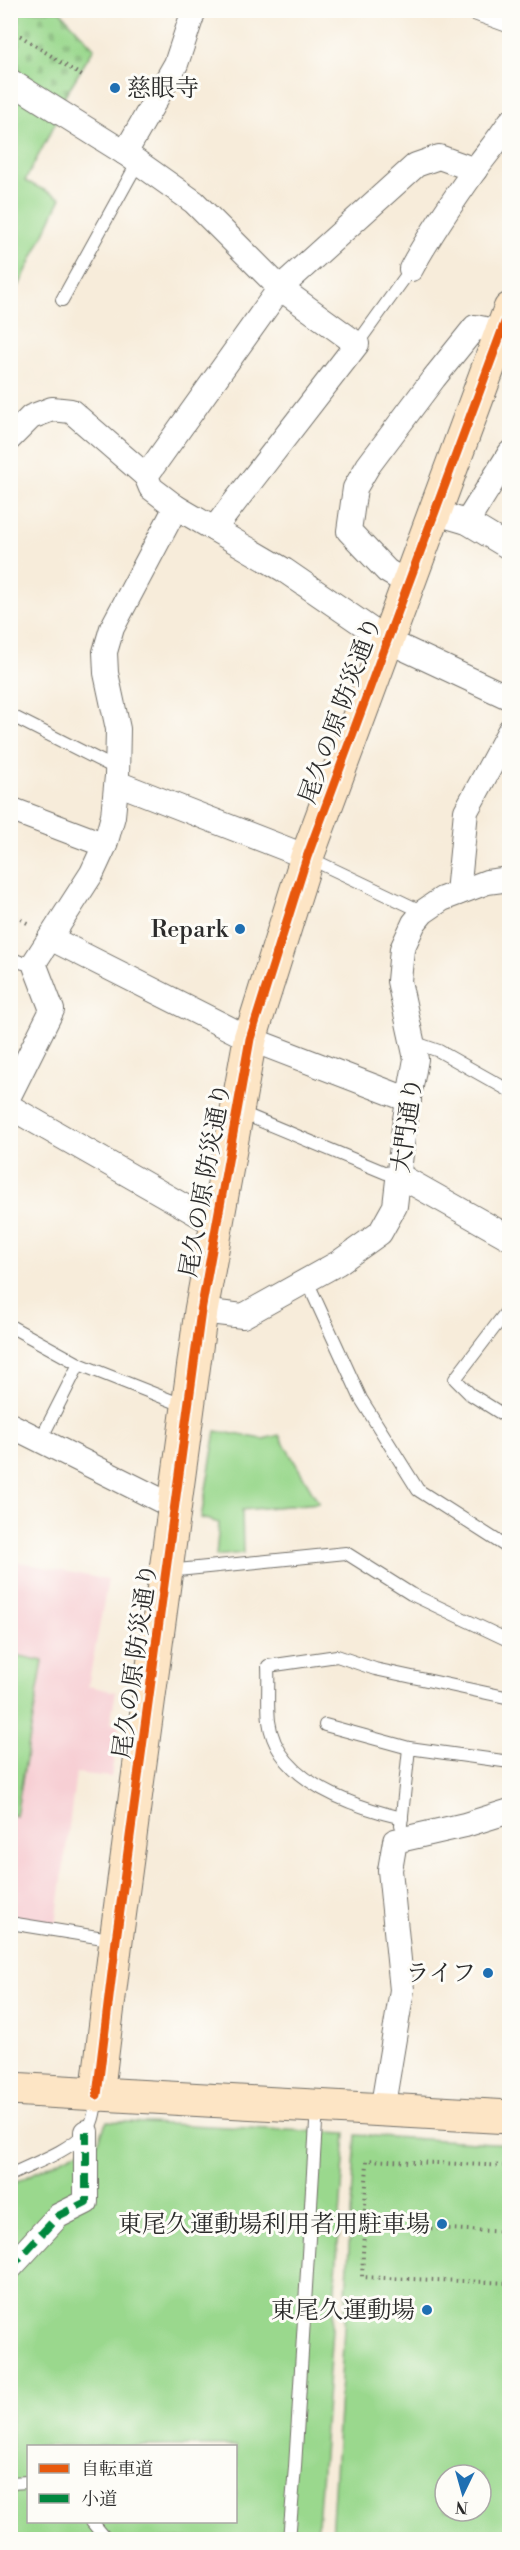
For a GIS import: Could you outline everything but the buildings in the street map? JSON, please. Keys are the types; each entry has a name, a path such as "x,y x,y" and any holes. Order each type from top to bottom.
{"street":[{"path":"131,158 176,64 194,10"},
{"path":"10,81 131,158 194,202 280,288 357,344 214,529"},
{"path":"411,269 423,246 475,170 502,155 510,122"},
{"path":"146,476 280,288 416,165 439,157 475,170"},
{"path":"409,584 387,572 349,531 355,488 368,466 475,327 505,321"},
{"name":"尾久の原 防災通り","path":"97,2095 201,1311 250,1039 307,857 505,321"},
{"path":"10,438 31,417 52,409 71,411 146,476 150,488 176,507 284,570 386,640 510,698"},
{"path":"466,522 510,453"},
{"path":"12,1086 52,1010 34,963 92,873 105,845 113,816 118,729 105,673 105,652 112,628 176,507"},
{"path":"433,512 466,522 510,548"},
{"path":"458,893 466,811 510,730"},
{"path":"117,776 307,857"},
{"path":"10,809 105,845"},
{"name":"大門通り","path":"201,1311 243,1316 338,1263 380,1233 395,1206 416,1059 399,981 402,949 414,923 423,912 442,899 487,882 510,879"},
{"path":"51,939 250,1039 409,1100"},
{"path":"10,1107 215,1224"},
{"path":"400,1176 510,1238"},
{"path":"10,1425 176,1508"},
{"path":"382,2111 402,1990 390,1870 395,1841 401,1829 465,1825 510,1811"},
{"path":"10,2089 510,2117"},
{"path":"10,2268 58,2216 86,2202 86,2132"}],"lane":[{"path":"463,10 510,27"},
{"path":"62,300 131,158"},
{"path":"357,344 411,269"},
{"path":"10,715 117,776"},
{"path":"307,857 423,912"},
{"path":"10,958 23,963 34,963"},
{"path":"413,1042 439,1051 510,1091"},
{"path":"237,1110 386,1173 400,1176"},
{"path":"307,1281 362,1399 418,1490 510,1549"},
{"path":"510,1307 454,1379 470,1394 510,1419"},
{"path":"10,1326 79,1364 189,1407"},
{"path":"40,1441 79,1364"},
{"path":"167,1571 346,1553 411,1594 510,1641"},
{"path":"409,1748 401,1829 299,1774 279,1750 269,1723 268,1666 337,1656 375,1669 510,1698"},
{"path":"326,1725 409,1748 510,1762"},
{"path":"10,1923 116,1940"},
{"path":"10,2175 65,2147 86,2132 92,2121 97,2095"},
{"path":"289,2540 296,2467 318,2106"},
{"path":"10,2483 27,2482"},
{"path":"93,2523 107,2540"}],"path":[{"path":"10,28 82,76"},
{"path":"510,2166 367,2160 362,2277 510,2283"},
{"path":"365,2224 510,2232"}],"shaded area":[{"path":"10,1560 108,1580 88,1686 116,1692 110,1723 119,1726 111,1777 76,1773 56,1924 11,1917"}],"green space":[{"path":"11,11 60,11 94,48 62,101 11,71"},
{"path":"10,93 57,120 25,181 61,198 19,286 10,282"},
{"path":"216,1431 263,1439 279,1435 319,1503 242,1510 243,1553 216,1556 219,1523 201,1518"},
{"path":"16,1655 43,1661 16,1816 10,1814 10,1659"},
{"path":"107,2121 346,2133 317,2539 11,2540 11,2185 99,2140"},
{"name":"東尾久運動場","path":"356,2135 509,2144 509,2539 331,2539"}],"marked path":[{"path":"10,2268 58,2216 86,2202 86,2132"}],"cycle path":[{"path":"97,2095 201,1311 250,1039 307,857 510,309"}],"place":[{"name":"慈眼寺","path":"115,88"},
{"name":"Repark","path":"240,929"},
{"name":"ライフ","path":"488,1973"},
{"name":"東尾久運動場利用者用駐車場","path":"442,2224"},
{"name":"東尾久運動場","path":"427,2310"}]}
